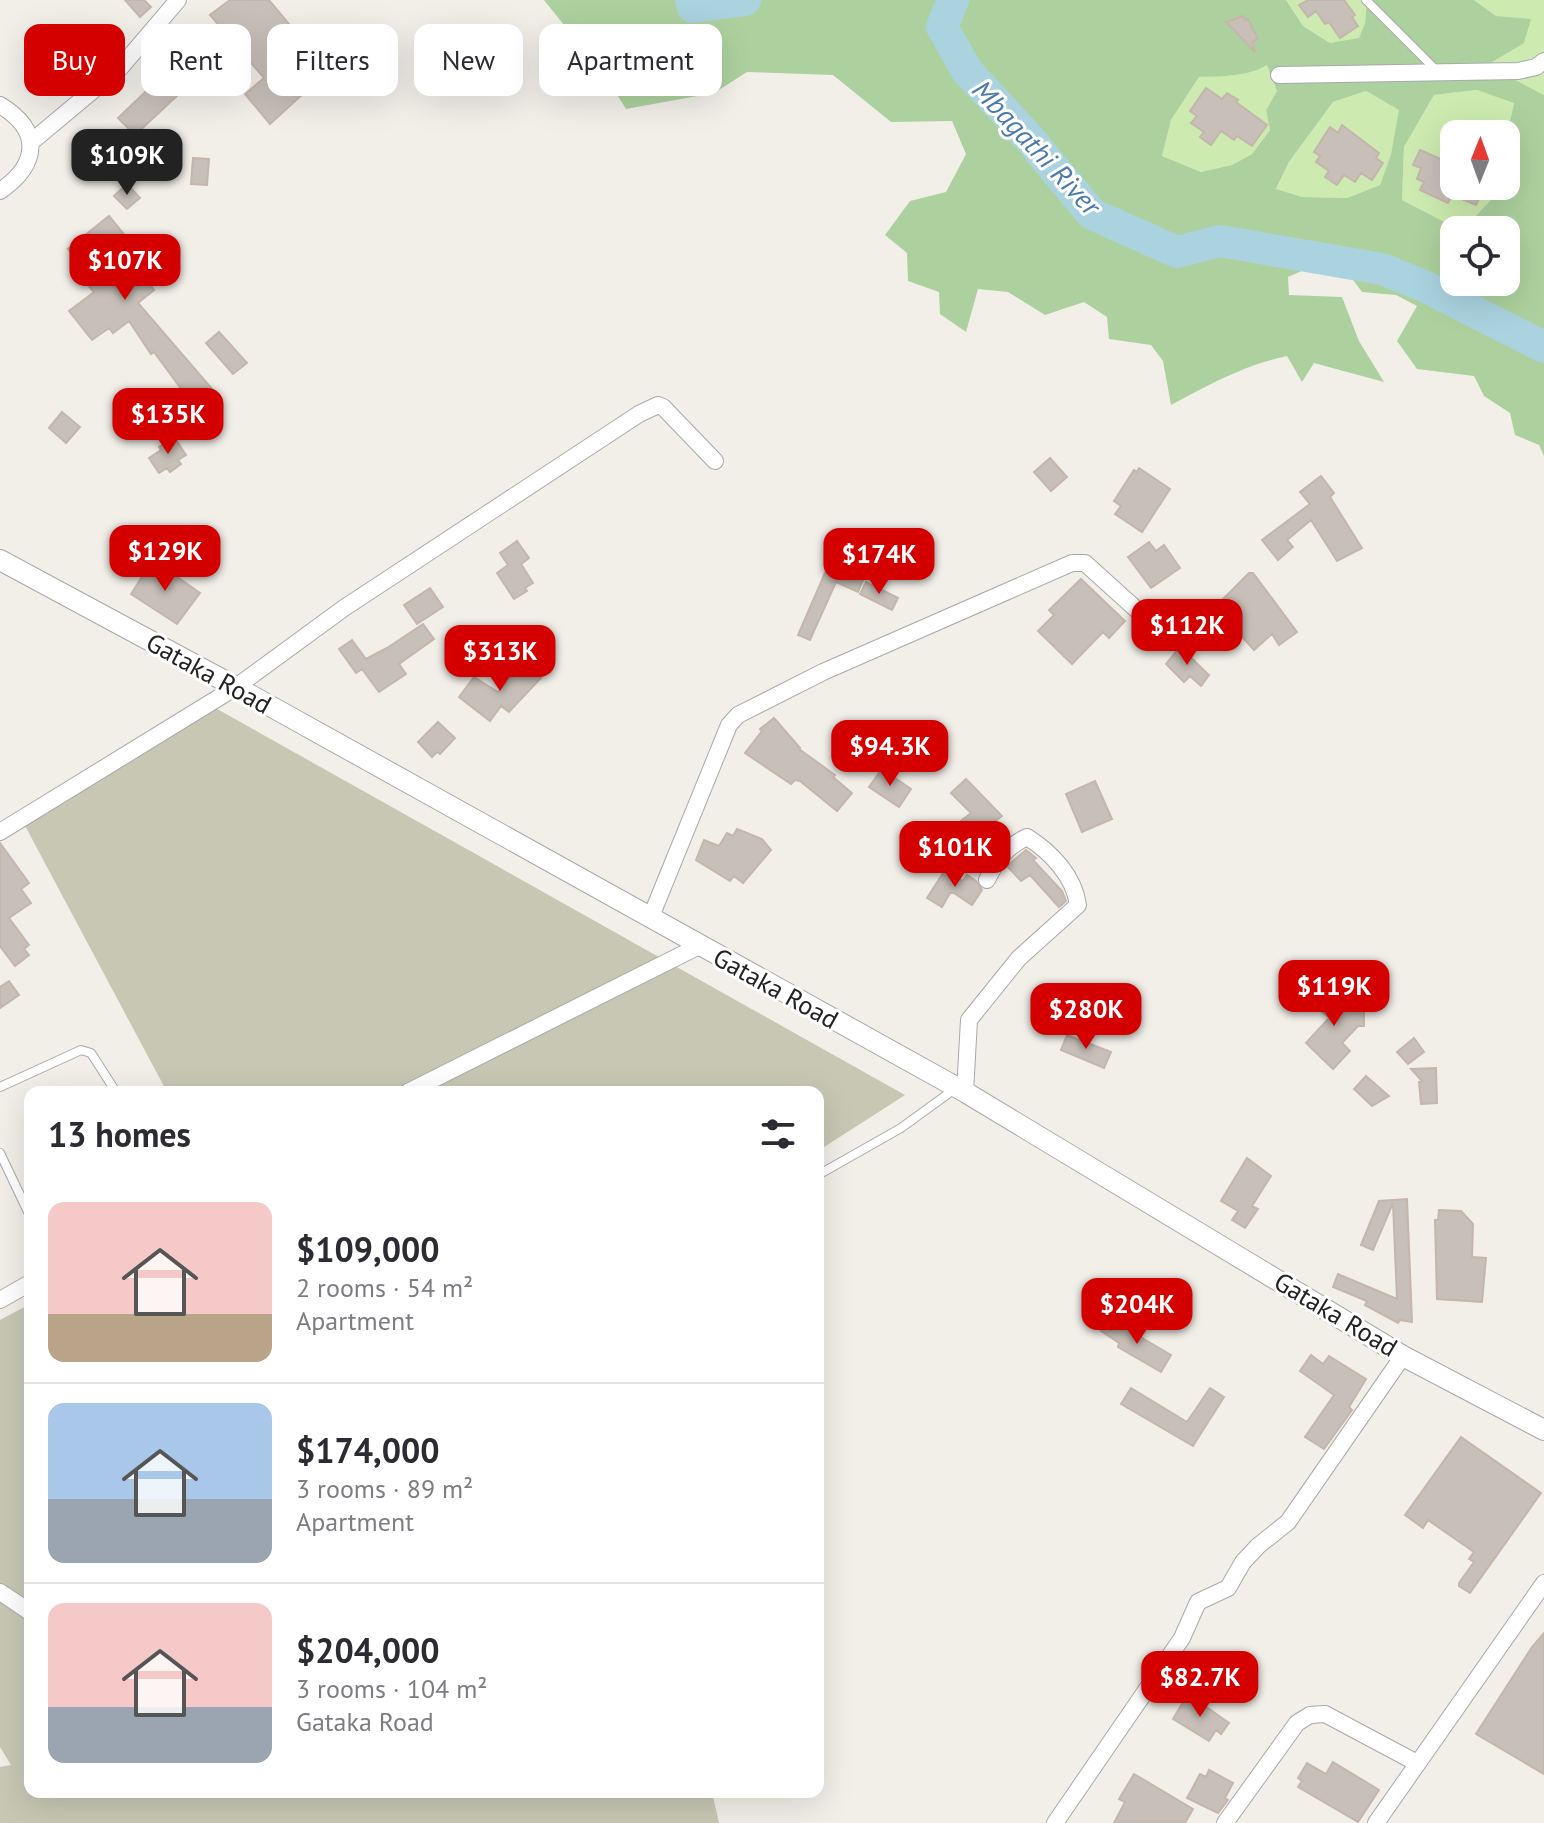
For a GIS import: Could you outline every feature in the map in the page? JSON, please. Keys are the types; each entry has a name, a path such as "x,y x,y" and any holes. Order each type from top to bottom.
{"street":[{"path":"30,143 121,67 178,0"},
{"path":"1279,75 1518,71 1536,67 1544,61"},
{"path":"0,105 24,129 30,143 30,157 24,173 0,191"},
{"path":"0,832 236,687 344,608 653,407 663,407 715,461"},
{"name":"Gataka Road","path":"0,560 236,687 961,1089 1403,1356 1544,1430"},
{"path":"650,919 729,725 738,715 823,672 1072,563 1085,563 1137,610"},
{"path":"961,1089 969,1020 1019,958 1078,905 1071,881 1043,847 1027,837 998,858 987,880"},
{"path":"420,1086 699,946"},
{"path":"0,1300 24,1286"},
{"path":"1055,1823 1182,1638 1198,1602 1228,1588 1243,1562 1288,1522 1403,1356"},
{"path":"1376,1823 1544,1583"},
{"path":"0,1592 24,1608"},
{"path":"1225,1823 1297,1723 1310,1715 1325,1714 1417,1763"}],"lane":[{"path":"1366,0 1438,72"},
{"path":"0,1087 81,1050 91,1053 112,1086"},
{"path":"824,1172 901,1128 961,1089"},
{"path":"0,1153 24,1203"}],"shaded area":[{"path":"210,705 905,1095 824,1147 824,1086 164,1086 23,822"},
{"path":"24,1307 24,1798 713,1798 719,1823 0,1823 0,1767 11,1765 0,1747 0,1320"}],"green space":[{"path":"544,0 1286,0 1303,26 1330,43 1359,38 1365,23 1367,0 1474,0 1496,16 1531,19 1524,43 1487,65 1544,95 1544,456 1539,445 1515,435 1510,413 1484,396 1474,376 1417,369 1397,341 1417,306 1396,295 1362,292 1328,246 1306,269 1288,277 1289,295 1342,297 1359,341 1384,382 1314,363 1302,382 1287,356 1241,370 1171,405 1163,361 1151,345 1109,339 1107,317 1084,302 1045,315 1008,292 978,289 966,332 940,314 939,292 908,281 907,253 885,235 910,201 946,192 966,154 952,121 891,122 833,75 747,72 722,88 722,24 563,24","holes":["1267,65 1277,91 1266,110 1270,130 1252,154 1232,165 1201,172 1162,156 1171,120 1199,77 1243,74","1366,91 1399,110 1391,154 1380,185 1347,198 1302,197 1276,189 1289,162 1333,102"]},
{"path":"1286,0 1367,0 1365,23 1359,39 1330,43 1303,26"},
{"path":"1474,0 1544,0 1544,95 1486,64 1496,16"},
{"path":"1267,64 1277,91 1266,110 1270,130 1252,154 1232,165 1201,172 1162,156 1171,120 1199,77 1237,75"},
{"path":"1477,90 1514,102 1510,120 1440,120 1440,200 1492,200 1475,216 1440,216 1440,220 1402,200 1404,147 1434,95"},
{"path":"1366,91 1400,110 1391,154 1380,185 1347,198 1302,197 1276,190 1289,162 1333,102"},
{"path":"618,96 698,96 626,109"}],"building":[{"path":"125,0 144,0 151,7 140,17"},
{"path":"230,0 269,0 289,24 267,24 267,96 301,96 270,124 247,96 251,96 251,89 264,78 251,63 251,24 218,24 210,15"},
{"path":"1308,0 1344,0 1355,15 1352,17 1358,26 1340,38 1329,22 1325,24 1316,11 1308,17 1299,5"},
{"path":"1243,16 1245,20 1248,19 1258,39 1252,42 1255,52 1226,22"},
{"path":"1206,88 1222,99 1227,93 1267,125 1252,146 1237,136 1234,140 1221,131 1211,145 1200,137 1204,132 1191,123 1197,116 1190,111"},
{"path":"141,96 177,96 135,135 118,118"},
{"path":"1342,125 1379,153 1376,158 1383,163 1372,180 1361,173 1355,182 1344,175 1337,185 1325,177 1329,171 1316,162 1320,156 1314,152 1330,127 1338,133"},
{"path":"1420,150 1440,159 1440,199 1420,190 1424,182 1417,179 1421,168 1413,165"},
{"path":"193,158 209,159 207,185 191,184"},
{"path":"127,184 140,198 127,209 114,196"},
{"path":"109,216 131,243 124,249 154,290 138,303 212,389 193,405 154,352 151,354 129,321 113,333 109,328 92,340 69,311 94,292 72,267 78,261 68,249"},
{"path":"219,332 247,363 233,374 206,343"},
{"path":"62,412 80,427 66,443 49,428"},
{"path":"174,437 186,455 178,460 181,464 170,472 167,468 159,473 149,458"},
{"path":"1050,458 1067,477 1051,491 1034,472"},
{"path":"1139,468 1170,489 1142,532 1115,514 1121,506 1114,501 1134,470 1137,472"},
{"path":"1321,476 1334,493 1330,497 1362,548 1337,561 1311,520 1287,540 1293,547 1278,560 1262,540 1310,504 1300,492"},
{"path":"850,530 877,542 858,592 836,582 810,640 798,635 828,566 833,568"},
{"path":"517,541 529,558 521,564 533,583 514,599 497,573 508,565 500,553"},
{"path":"1149,542 1156,551 1164,545 1180,568 1151,588 1128,557"},
{"path":"153,560 200,593 177,624 131,594"},
{"path":"1249,573 1253,573 1297,632 1279,645 1272,634 1254,650 1215,607"},
{"path":"1081,579 1125,621 1109,638 1103,632 1072,664 1038,631 1054,615 1049,610"},
{"path":"866,582 898,598 892,610 860,594"},
{"path":"430,588 443,607 417,624 404,605"},
{"path":"423,624 434,639 399,664 406,674 379,692 362,669 356,673 339,649 352,640 366,659"},
{"path":"1180,647 1209,675 1201,686 1190,676 1184,682 1166,664"},
{"path":"521,663 541,678 509,712 501,706 490,721 459,697 474,677 498,692"},
{"path":"774,718 799,749 835,775 833,777 852,793 837,811 800,781 795,780 791,784 745,753 762,731 760,729"},
{"path":"438,722 455,738 440,754 437,752 432,757 418,742"},
{"path":"882,769 911,789 899,807 869,787"},
{"path":"966,779 1002,816 985,828 990,833 979,843 961,821 971,813 951,793"},
{"path":"1095,781 1112,819 1082,832 1066,794"},
{"path":"737,829 762,839 771,850 743,883 734,876 730,881 696,860 704,840 719,846 727,833 733,836"},
{"path":"0,843 29,883 21,889 31,903 9,918 29,945 24,949 29,955 15,966 0,946"},
{"path":"1026,850 1062,891 1066,901 1059,907 1030,875 1021,881 1007,866"},
{"path":"945,870 963,881 967,875 976,881 982,890 972,905 954,893 950,893 942,907 927,898"},
{"path":"9,981 19,995 0,1008 0,987"},
{"path":"1315,986 1337,1005 1364,1008 1364,1026 1358,1026 1342,1043 1350,1051 1333,1069 1306,1043 1329,1018 1305,997"},
{"path":"1067,1035 1111,1052 1104,1068 1061,1050"},
{"path":"1414,1038 1424,1052 1408,1064 1397,1052"},
{"path":"1436,1068 1437,1103 1421,1104 1419,1082 1422,1081 1411,1069"},
{"path":"1366,1076 1389,1096 1372,1106 1354,1089"},
{"path":"1247,1158 1271,1176 1252,1206 1258,1209 1245,1228 1232,1220 1238,1211 1221,1201"},
{"path":"1407,1199 1412,1322 1400,1320 1398,1323 1365,1305 1367,1301 1333,1287 1338,1274 1397,1299 1393,1203 1373,1250 1361,1245 1379,1201"},
{"path":"1439,1210 1461,1211 1473,1224 1472,1257 1486,1258 1482,1302 1437,1299 1435,1220 1438,1220"},
{"path":"1110,1319 1171,1355 1161,1372 1118,1347 1119,1343 1101,1331"},
{"path":"1311,1355 1323,1364 1329,1356 1366,1379 1349,1407 1352,1410 1324,1449 1305,1437 1334,1395 1300,1371"},
{"path":"1131,1388 1187,1422 1210,1388 1224,1397 1193,1446 1121,1404"},
{"path":"1461,1437 1541,1493 1470,1593 1459,1583 1474,1562 1469,1559 1474,1552 1428,1520 1423,1528 1405,1515"},
{"path":"1544,1633 1544,1774 1476,1734"},
{"path":"1188,1694 1229,1723 1221,1734 1216,1730 1209,1741 1173,1719"},
{"path":"1333,1762 1379,1790 1358,1822 1298,1787 1302,1781 1298,1778 1307,1763 1326,1774"},
{"path":"1209,1770 1233,1783 1225,1798 1228,1800 1218,1813 1187,1798 1200,1774 1206,1777"},
{"path":"1134,1774 1193,1809 1185,1823 1114,1823 1125,1802 1119,1799"}],"waterway":[{"name":"Mbagathi River","path":"691,0 693,7 745,0"},
{"name":"Mbagathi River","path":"953,0 942,27 967,71 1028,137 1092,214 1177,252 1220,241 1382,269 1424,286 1544,347"}]}
